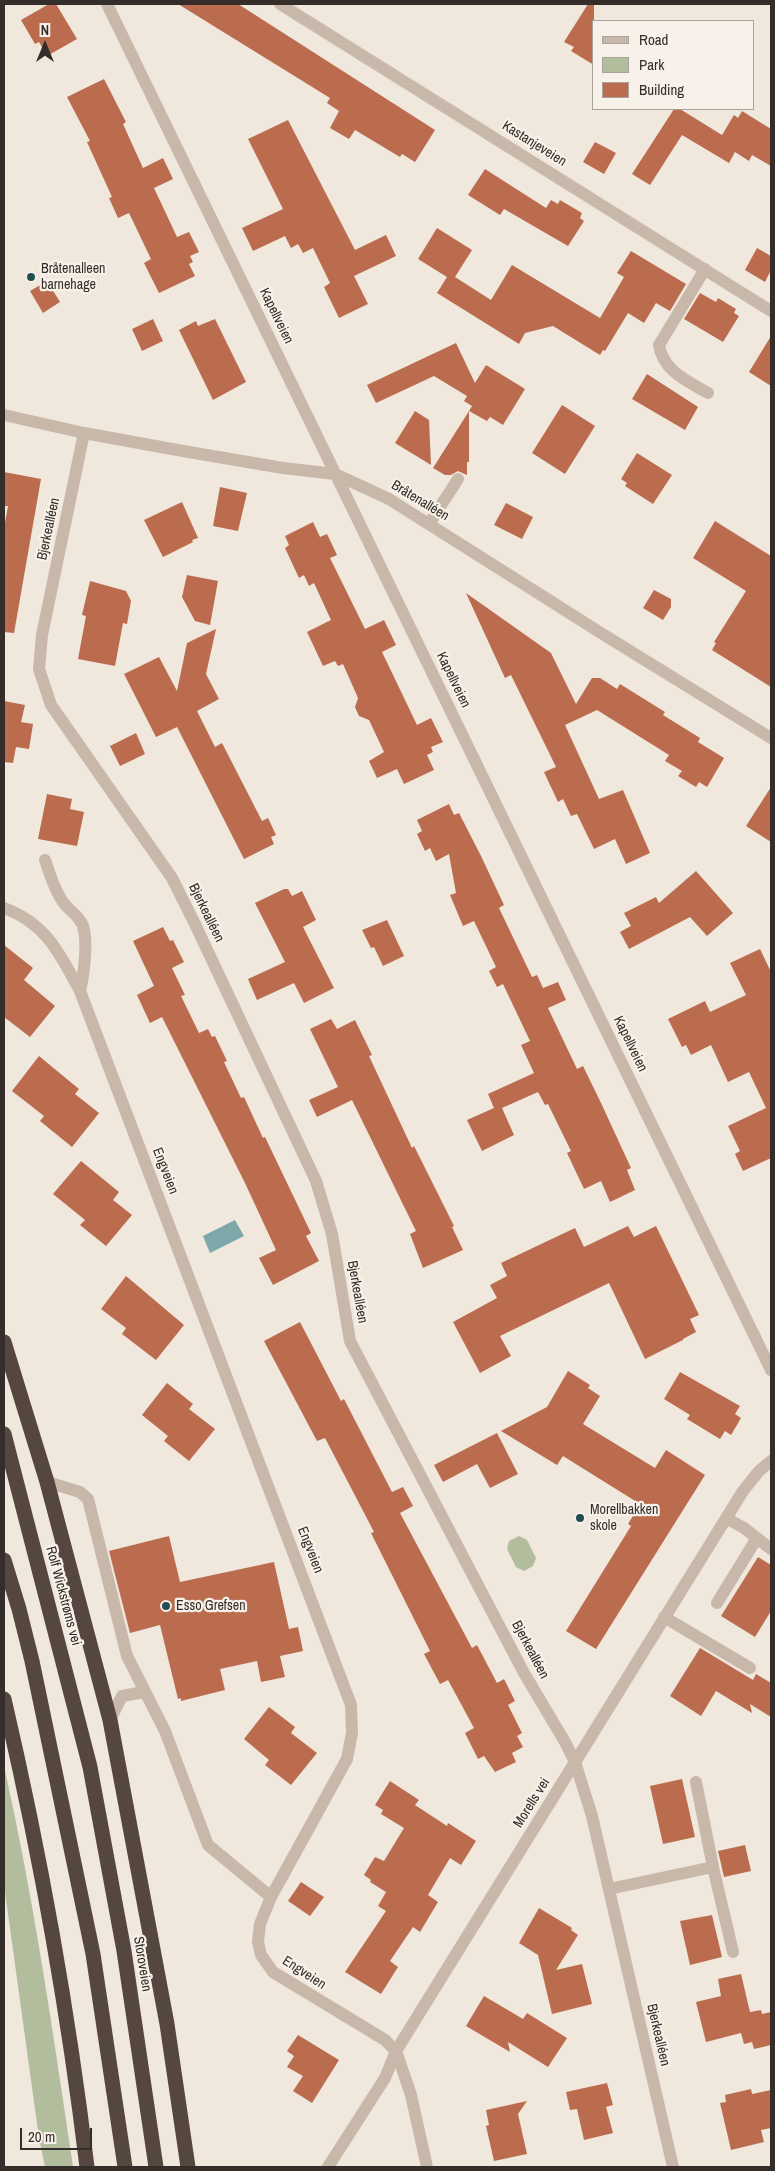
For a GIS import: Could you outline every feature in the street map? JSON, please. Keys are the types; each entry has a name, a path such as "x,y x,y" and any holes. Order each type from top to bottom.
{"highway":[{"path":"4,1342 47,1482 110,1720 165,2014 188,2167"},
{"name":"Rolf Wickstrøms vei","path":"4,1434 90,1767"},
{"path":"4,1560 19,1609 57,1772 94,1954 125,2167"},
{"path":"4,1699 43,1885 65,2007 88,2167"},
{"name":"Storoveien","path":"90,1767 124,1951 156,2167"}],"street":[{"name":"Kapellveien","path":"107,4 771,1370"},
{"name":"Kastanjeveien","path":"280,4 771,311"},
{"path":"705,269 659,346 661,357 675,374 708,393"},
{"name":"Bråtenalléen","path":"4,415 84,433 282,468 335,474 389,499 771,738"},
{"name":"Bjerkealléen","path":"84,433 42,635 39,669 51,704 172,878 190,914 316,1181 332,1234 350,1341 524,1672 574,1762 592,1816 673,2167"},
{"path":"429,524 458,479"},
{"path":"45,860 59,896 64,904 76,914 84,927 85,956 80,991"},
{"name":"Engveien","path":"4,908 18,913 39,927 56,946 80,991 351,1705 352,1734 347,1760 271,1897 260,1924 258,1942 261,1955 273,1972 385,2040 396,2051"},
{"name":"Morells vei","path":"328,2167 385,2078 396,2051 726,1518 750,1480 771,1461"},
{"path":"47,1482 80,1492 88,1499 127,1656 165,1731 208,1845 271,1897"},
{"path":"726,1518 757,1538 771,1550"},
{"path":"717,1603 757,1538"},
{"path":"664,1617 750,1668"},
{"path":"110,1720 122,1696 144,1692"},
{"path":"696,1782 713,1867 734,1952"},
{"path":"609,1889 713,1867"},
{"path":"396,2051 411,2095 427,2167"}],"green space":[{"path":"519,1536 527,1540 536,1558 533,1566 524,1571 516,1567 507,1549 509,1541"},
{"path":"4,1766 34,1916 73,2167 45,2167 39,2138 4,1885"}],"water":[{"path":"235,1220 244,1236 210,1253 203,1236"}],"building":[{"path":"49,4 56,4 77,39 47,56 39,42 35,44 21,20"},
{"path":"178,4 238,4 435,130 415,162 402,154 400,157 355,130 349,139 330,128 339,111 327,103 330,98"},
{"path":"588,4 594,4 592,64 571,51 574,47 564,42"},
{"path":"104,79 126,122 123,124 143,168 163,158 173,179 154,188 177,237 189,232 199,252 190,256 193,262 189,264 195,276 159,293 144,263 151,259 129,213 118,218 109,198 112,197 87,142 90,141 67,97"},
{"path":"673,110 682,110 722,135 734,115 738,118 742,111 771,129 771,166 752,155 749,161 735,152 729,163 682,135 650,185 632,174"},
{"path":"288,120 355,250 386,235 396,256 354,276 368,304 339,318 324,287 330,283 313,248 303,253 298,244 291,248 285,236 253,251 242,228 283,209 248,139"},
{"path":"595,142 616,153 604,174 583,162"},
{"path":"485,169 546,208 551,200 558,204 560,200 582,213 580,218 584,221 568,246 504,209 500,215 468,195"},
{"path":"437,228 472,250 455,277 491,300 512,265 600,318 624,277 617,273 631,251 686,284 670,311 656,303 644,323 628,313 605,351 603,350 600,355 553,326 525,333 519,344 437,293 447,277 418,259"},
{"path":"757,248 771,256 771,270 765,282 745,270"},
{"path":"47,281 60,302 43,313 30,291"},
{"path":"700,293 716,302 718,298 736,309 734,313 739,316 723,342 684,319"},
{"path":"153,319 163,341 142,351 132,329"},
{"path":"215,319 246,382 213,400 179,330 196,321 198,326"},
{"path":"771,336 771,386 749,372"},
{"path":"456,343 475,383 486,365 525,389 503,425 490,417 487,421 469,411 472,406 464,401 467,396 434,376 376,403 367,385"},
{"path":"647,374 698,407 685,430 632,399"},
{"path":"562,405 595,426 565,474 532,453"},
{"path":"415,411 429,420 431,465 395,443"},
{"path":"469,411 469,462 467,462 467,475 458,471 451,475 445,475 433,468"},
{"path":"637,453 672,475 653,504 625,486 627,483 621,479"},
{"path":"4,472 41,479 14,633 4,632 4,528 8,506 4,506"},
{"path":"220,487 247,493 238,531 213,526"},
{"path":"182,502 198,538 163,557 144,520"},
{"path":"506,503 533,517 522,539 494,525"},
{"path":"715,521 771,556 771,687 712,650 716,643 714,642 746,591 693,558"},
{"path":"313,522 320,537 327,534 337,555 330,558 365,629 384,620 396,645 382,652 417,725 431,718 443,742 431,747 433,752 427,755 434,770 404,784 397,769 377,778 369,761 384,752 369,720 359,716 355,707 358,698 343,664 338,666 335,661 323,666 307,632 331,620 314,583 309,586 304,575 299,578 285,548 289,545 285,536"},
{"path":"187,575 218,581 210,625 195,621 182,597"},
{"path":"90,581 126,591 131,601 127,624 123,623 115,666 78,659 86,616 82,615"},
{"path":"654,590 671,599 671,607 663,620 643,608"},
{"path":"466,593 551,653 576,704 592,678 600,678 617,689 620,684 665,712 663,715 700,738 698,742 724,758 707,787 699,782 696,787 678,776 682,771 665,761 669,755 597,710 565,725 599,799 623,790 650,853 626,864 615,839 594,849 577,814 571,816 563,799 558,802 544,772 556,767 511,675 505,678"},
{"path":"216,629 206,674 219,699 197,711 215,747 222,743 262,821 268,818 276,835 271,837 274,844 244,859 177,727 156,737 124,674 159,657 177,691 187,643"},
{"path":"4,701 25,705 21,722 33,724 29,749 16,747 13,763 4,762"},
{"path":"136,733 145,754 120,766 110,746"},
{"path":"771,787 771,842 746,826"},
{"path":"47,794 72,799 70,809 84,812 77,846 38,839"},
{"path":"449,804 454,815 459,813 481,856 504,905 499,908 532,977 537,975 543,988 558,982 566,1000 548,1008 577,1069 583,1066 631,1168 627,1170 635,1190 610,1202 601,1181 584,1189 567,1153 571,1151 548,1104 545,1105 538,1092 502,1108 514,1135 482,1151 467,1120 494,1108 488,1094 534,1073 521,1045 530,1041 503,984 497,987 489,971 496,967 474,921 463,926 450,895 456,893 449,854 436,861 430,848 425,851 417,834 422,831 417,820"},
{"path":"696,871 733,913 707,936 690,917 629,949 620,932 631,926 624,913 656,897 659,903"},
{"path":"284,889 288,889 292,896 302,891 316,920 303,927 334,988 304,1003 294,983 257,1000 248,979 285,962 255,903"},
{"path":"387,920 404,956 383,966 374,947 371,948 362,930"},
{"path":"163,927 170,941 173,940 184,962 172,968 185,995 181,996 199,1033 208,1029 212,1037 215,1036 227,1061 224,1062 241,1098 244,1097 263,1138 265,1137 311,1233 306,1236 319,1261 273,1285 259,1258 276,1250 245,1183 162,1017 150,1023 137,995 154,986 133,941"},
{"path":"4,945 33,968 24,980 55,1006 30,1037 4,1017"},
{"path":"760,949 771,972 771,1158 743,1171 735,1154 740,1151 728,1126 766,1108 749,1072 728,1082 711,1045 691,1055 686,1045 682,1047 668,1019 705,1001 710,1012 746,995 730,963"},
{"path":"331,1019 337,1029 355,1020 372,1055 369,1056 412,1148 414,1146 454,1226 452,1227 463,1250 423,1268 410,1234 416,1231 352,1100 317,1117 309,1100 338,1087 310,1029"},
{"path":"39,1056 79,1089 75,1094 99,1113 72,1147 40,1121 44,1116 12,1091"},
{"path":"81,1161 119,1192 113,1200 132,1215 106,1246 80,1225 85,1220 53,1194"},
{"path":"628,1226 634,1237 656,1226 699,1315 690,1319 696,1332 645,1359 609,1283 500,1336 511,1356 480,1373 453,1322 497,1298 490,1285 507,1276 501,1263 575,1228 584,1247"},
{"path":"126,1276 184,1325 156,1360 122,1334 126,1328 101,1309"},
{"path":"300,1322 341,1401 344,1399 392,1492 403,1487 413,1506 400,1513 472,1648 477,1645 497,1683 504,1679 515,1701 508,1705 522,1733 517,1736 523,1747 512,1753 516,1762 495,1772 484,1756 478,1759 465,1733 474,1728 448,1680 440,1684 424,1654 430,1651 371,1533 374,1532 325,1438 317,1441 264,1341"},
{"path":"568,1371 590,1385 588,1388 600,1396 583,1424 655,1468 666,1450 705,1475 596,1649 566,1631 631,1526 628,1524 640,1504 563,1456 557,1465 501,1431 547,1407"},
{"path":"680,1372 740,1406 735,1414 741,1418 731,1435 725,1431 720,1439 687,1419 690,1415 664,1399"},
{"path":"167,1383 193,1404 189,1409 215,1429 189,1461 164,1441 168,1436 142,1415"},
{"path":"497,1433 518,1474 490,1488 477,1464 443,1482 434,1465"},
{"path":"169,1536 180,1582 274,1562 289,1629 298,1627 303,1651 280,1656 285,1677 261,1682 257,1661 220,1669 225,1690 181,1701 181,1698 178,1699 160,1625 130,1633 109,1551"},
{"path":"758,1557 771,1565 771,1611 755,1637 721,1616"},
{"path":"700,1648 753,1680 756,1674 771,1683 771,1717 750,1704 752,1713 716,1691 701,1716 670,1696"},
{"path":"269,1707 295,1727 291,1733 317,1753 291,1785 265,1765 269,1760 244,1739"},
{"path":"682,1779 695,1837 663,1844 650,1786"},
{"path":"390,1781 419,1800 415,1805 447,1826 448,1823 476,1841 461,1865 450,1858 428,1895 438,1902 420,1932 413,1927 390,1961 398,1967 381,1994 345,1972 386,1911 378,1906 386,1892 370,1882 371,1880 364,1875 375,1857 384,1861 404,1828 381,1814 383,1810 375,1805"},
{"path":"745,1845 751,1871 724,1877 718,1851"},
{"path":"301,1882 324,1897 310,1916 288,1901"},
{"path":"539,1908 572,1928 571,1930 578,1935 556,1970 582,1964 592,2004 552,2014 538,1955 519,1943"},
{"path":"712,1915 722,1957 690,1965 680,1921"},
{"path":"741,1974 750,2012 761,2010 762,2014 771,2012 771,2045 754,2049 752,2042 744,2044 741,2033 706,2042 696,2002 721,1996 718,1979"},
{"path":"484,1996 523,2019 527,2013 567,2038 548,2067 508,2042 510,2052 466,2026"},
{"path":"298,2035 339,2060 312,2103 293,2091 303,2076 287,2067 294,2056 287,2051"},
{"path":"607,2083 613,2105 606,2107 613,2133 584,2140 577,2109 570,2110 566,2092"},
{"path":"751,2089 752,2094 771,2090 771,2128 761,2130 764,2142 731,2150 720,2103 726,2102 725,2095"},
{"path":"527,2101 518,2114 527,2154 494,2161 486,2126 489,2125 486,2110"}],"place":[{"name":"Bråtenalleen barnehage","path":"31,277"},
{"name":"Morellbakken skole","path":"580,1518"},
{"name":"Esso Grefsen","path":"166,1606"}]}
